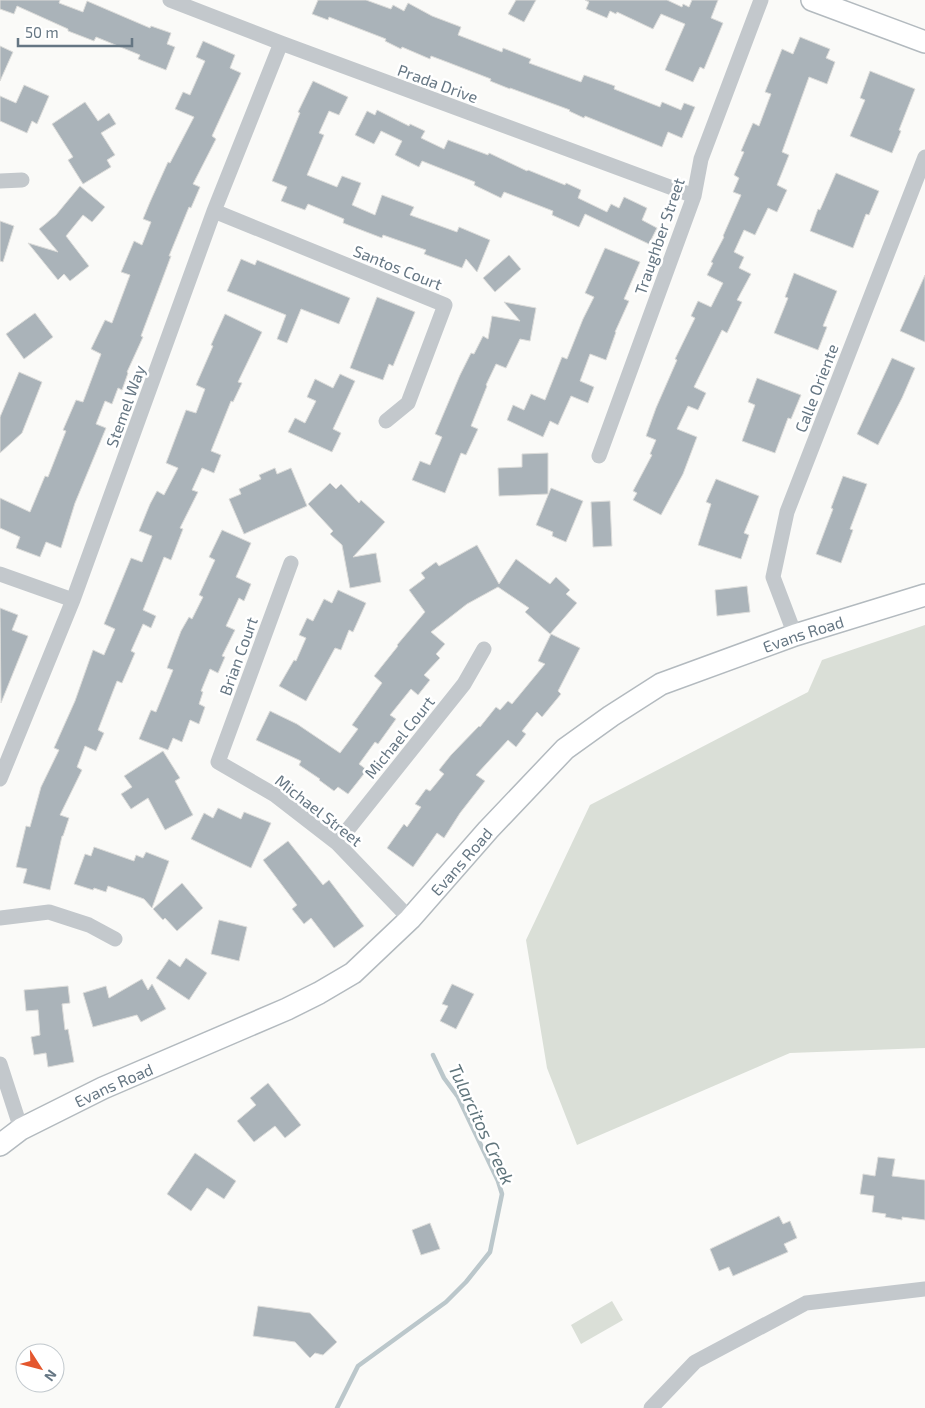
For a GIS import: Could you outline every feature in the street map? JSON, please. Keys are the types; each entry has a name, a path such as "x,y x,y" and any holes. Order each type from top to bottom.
{"street":[{"name":"Prada Drive","path":"170,0 694,196"},
{"name":"Traughber Street","path":"600,456 694,196 701,159 761,0"},
{"path":"812,0 925,42"},
{"name":"Stemel Way","path":"0,779 73,600 214,211 281,43"},
{"name":"Calle Oriente","path":"795,634 773,577 787,512 925,157"},
{"path":"0,181 22,180"},
{"name":"Santos Court","path":"214,211 445,306 408,403 386,421"},
{"name":"Brian Court","path":"218,762 291,563"},
{"path":"0,574 73,600"},
{"name":"Evans Road","path":"0,1145 21,1130 103,1088 187,1053 319,993 353,973 410,919 488,830 565,748 661,684 795,634 925,595"},
{"name":"Michael Court","path":"336,842 464,684 484,649"},
{"name":"Michael Street","path":"218,762 275,795 336,842 410,919"},
{"path":"0,918 49,912 89,925 115,939"},
{"path":"0,1064 21,1130"},
{"path":"651,1408 695,1362 806,1302 925,1289"}],"shaded area":[{"path":"925,625 925,1048 790,1053 577,1145 547,1068 526,940 590,805 808,692 822,660"},
{"path":"612,1301 623,1320 581,1344 571,1325"}],"building":[{"path":"0,0 60,0 59,3 83,12 87,1 150,28 151,26 171,33 167,44 175,47 166,70 138,59 140,55 96,37 94,41 68,31 68,29 17,6 14,14 0,9"},
{"path":"318,0 366,0 391,9 393,5 404,11 408,3 432,16 461,27 458,35 502,52 503,48 531,59 529,63 581,82 584,75 615,86 614,89 660,107 662,102 681,110 684,103 695,107 682,138 668,132 662,147 585,116 584,118 570,110 510,89 490,81 491,79 447,62 431,56 430,59 402,47 401,49 385,41 386,39 329,17 328,20 312,14"},
{"path":"516,0 536,0 524,22 508,14"},
{"path":"585,0 667,0 682,7 683,4 689,7 692,0 718,0 711,18 723,23 704,69 700,67 693,82 665,70 685,24 661,14 653,29 617,12 616,14 610,11 607,18 586,9 589,2"},
{"path":"800,37 830,49 826,58 835,62 827,84 809,77 782,152 789,155 777,185 787,190 777,212 768,208 755,235 744,230 734,252 744,257 739,268 751,274 737,300 742,302 727,333 722,330 694,387 706,393 698,410 688,406 677,429 697,437 683,474 661,515 633,500 637,493 633,491 652,455 650,454 656,440 646,436 677,360 675,359 695,318 691,316 698,301 711,307 723,283 707,275 741,195 733,192 739,178 734,175 744,152 741,151 753,123 759,126 771,94 765,92 782,49 793,54"},
{"path":"203,41 235,55 230,68 241,73 212,136 216,139 193,184 200,187 191,208 189,207 169,256 171,256 141,336 143,337 127,372 122,390 118,388 112,404 105,401 96,424 106,428 75,503 61,548 46,542 40,557 16,548 20,537 0,528 0,498 30,512 45,476 48,477 66,431 63,430 76,400 83,402 101,354 91,349 105,320 112,323 130,275 121,272 134,241 142,245 151,222 143,219 168,162 170,163 194,117 175,109 183,92 190,95 205,61 196,57"},
{"path":"0,46 13,52 0,81"},
{"path":"870,71 915,89 892,153 850,136 865,100 860,98"},
{"path":"313,81 348,97 339,115 329,111 319,133 324,135 307,175 337,187 342,176 361,183 352,205 375,215 382,195 414,207 410,215 457,232 459,227 490,240 477,272 466,259 462,268 424,254 426,250 383,235 382,238 343,223 344,219 308,204 305,210 281,201 287,187 272,181 300,113 298,112"},
{"path":"24,85 49,96 37,124 32,121 27,133 0,121 0,96 16,103"},
{"path":"85,102 98,121 109,113 116,124 101,133 115,155 107,160 111,167 83,184 68,160 73,157 52,124"},
{"path":"377,110 409,126 410,124 425,131 421,138 444,149 448,140 488,155 489,153 527,171 565,185 566,183 581,190 578,198 607,212 611,204 619,208 624,197 647,208 642,220 657,228 649,244 585,214 579,227 552,215 553,211 504,192 501,198 474,185 475,182 422,161 419,167 395,155 402,141 381,131 374,144 355,135 367,111 375,115"},
{"path":"836,173 879,191 869,215 866,214 853,248 810,231 818,209 820,210"},
{"path":"80,186 105,207 92,222 83,215 66,236 89,266 70,281 64,274 58,280 28,243 58,252 39,229 56,215"},
{"path":"0,221 14,226 3,262 0,261"},
{"path":"605,248 640,262 624,299 629,301 615,332 606,360 590,354 580,381 594,387 588,403 571,396 558,425 550,421 543,437 507,420 513,405 524,410 531,394 545,400 562,357 567,359 594,297 585,293"},
{"path":"509,255 521,269 495,292 483,278"},
{"path":"241,259 255,265 257,260 350,298 339,324 301,309 287,343 277,339 286,315 227,291"},
{"path":"794,273 837,291 823,326 827,327 818,350 774,333 788,298 785,297"},
{"path":"925,275 925,342 900,331"},
{"path":"377,297 415,312 393,366 389,364 383,380 350,368"},
{"path":"504,302 536,308 530,341 520,339 506,368 496,364 471,426 478,429 466,455 461,453 445,493 412,480 420,461 430,465 442,437 435,434 471,353 474,354 483,336 488,339 492,316 520,321"},
{"path":"35,313 53,337 24,359 6,334"},
{"path":"225,314 262,332 238,382 242,383 233,402 231,401 211,451 221,455 214,473 202,468 192,490 198,492 180,528 183,529 171,560 164,557 143,610 156,616 151,628 143,624 131,651 135,653 122,683 117,681 98,730 104,733 96,751 85,746 77,767 82,770 60,815 69,818 62,836 50,890 23,883 27,869 16,867 26,826 30,827 41,787 59,750 54,748 75,701 93,650 104,655 115,629 104,624 131,558 142,562 152,536 139,531 157,491 164,495 178,468 166,463 186,410 196,413 205,389 196,385"},
{"path":"892,358 915,368 878,445 857,434"},
{"path":"19,372 42,382 22,433 0,453 0,417"},
{"path":"340,374 355,381 333,429 341,433 332,452 288,432 295,418 305,423 316,401 307,397 315,379 333,388"},
{"path":"757,378 801,395 791,419 788,418 775,453 742,441 755,405 748,402"},
{"path":"548,453 548,494 499,496 498,468 522,467 522,454"},
{"path":"275,468 277,474 291,468 307,506 244,534 229,499 241,494 239,489 261,479 259,475"},
{"path":"843,476 867,484 850,529 853,530 841,563 816,554"},
{"path":"716,479 759,496 744,533 749,535 741,559 698,545 711,504 706,502"},
{"path":"330,483 336,489 341,484 359,503 361,500 385,522 353,557 376,553 381,582 350,588 342,545 330,534 333,531 308,504"},
{"path":"551,488 583,501 566,542 552,536 553,532 536,525"},
{"path":"610,501 612,546 593,547 591,502"},
{"path":"222,530 251,543 236,577 251,584 244,601 239,598 226,626 235,630 222,656 225,657 218,673 210,669 201,691 203,692 199,704 205,707 199,724 190,720 182,742 173,738 168,750 139,739 151,710 156,712 173,670 167,668 181,631 189,617 192,619 203,597 199,595 215,560 209,557"},
{"path":"477,545 499,584 516,559 550,584 556,577 570,590 566,594 577,603 550,634 525,612 529,608 498,587 467,604 431,632 445,644 436,654 440,658 424,675 430,680 418,695 411,689 390,715 396,719 378,744 375,742 359,764 367,770 348,794 338,787 334,791 299,765 301,761 256,740 270,711 297,724 340,753 358,729 352,725 382,683 374,676 425,612 409,590 425,578 421,573 436,562 439,566"},
{"path":"747,586 750,612 717,616 715,590"},
{"path":"338,590 366,603 353,632 349,630 341,650 335,648 306,701 279,686 294,660 296,661 306,638 299,635 307,618 313,621 324,599 332,603"},
{"path":"0,608 18,615 12,630 28,636 1,703"},
{"path":"551,634 580,648 558,691 561,694 542,717 537,712 522,731 526,734 516,747 508,740 476,775 485,781 460,813 444,838 437,833 413,867 387,848 404,824 407,827 421,807 415,804 426,789 430,791 444,774 439,770 451,755 480,727 496,707 500,710 508,701 512,704 545,664 538,661"},
{"path":"163,751 180,778 175,781 193,815 165,830 148,798 131,809 121,794 132,787 124,776"},
{"path":"218,808 241,819 244,812 271,823 251,868 191,839 204,813 213,818"},
{"path":"288,841 323,885 329,880 364,926 334,948 311,918 304,924 292,909 297,905 263,860"},
{"path":"94,847 134,861 136,855 143,858 146,852 169,861 152,908 144,899 108,886 106,892 74,884 85,854 91,856"},
{"path":"182,883 203,908 177,931 153,909"},
{"path":"219,920 247,927 239,961 211,954"},
{"path":"186,958 207,973 189,1000 156,978 169,959 180,967"},
{"path":"142,979 148,990 152,984 166,1009 141,1022 137,1015 93,1027 83,993 106,986 109,998"},
{"path":"452,984 474,994 456,1029 440,1021 448,1006 442,1004"},
{"path":"68,986 70,1003 62,1004 65,1030 68,1029 74,1062 48,1067 46,1053 34,1055 31,1037 40,1035 38,1010 26,1011 24,990"},
{"path":"268,1083 301,1125 285,1138 275,1126 254,1142 237,1121 256,1105 250,1098"},
{"path":"195,1153 236,1181 224,1199 207,1188 191,1211 167,1194"},
{"path":"878,1157 895,1159 892,1176 925,1180 925,1220 902,1217 902,1220 885,1217 886,1214 872,1212 874,1196 860,1194 863,1174 875,1176"},
{"path":"779,1216 783,1224 790,1221 797,1238 784,1244 788,1252 733,1276 729,1267 719,1271 710,1249"},
{"path":"430,1223 440,1249 421,1255 412,1230"},
{"path":"258,1306 310,1313 337,1342 323,1355 315,1353 310,1358 295,1342 253,1336"}],"waterway":[{"name":"Tularcitos Creek","path":"337,1408 358,1366 446,1302 466,1282 490,1252 502,1194 498,1181 458,1097 444,1078 433,1055"}]}
